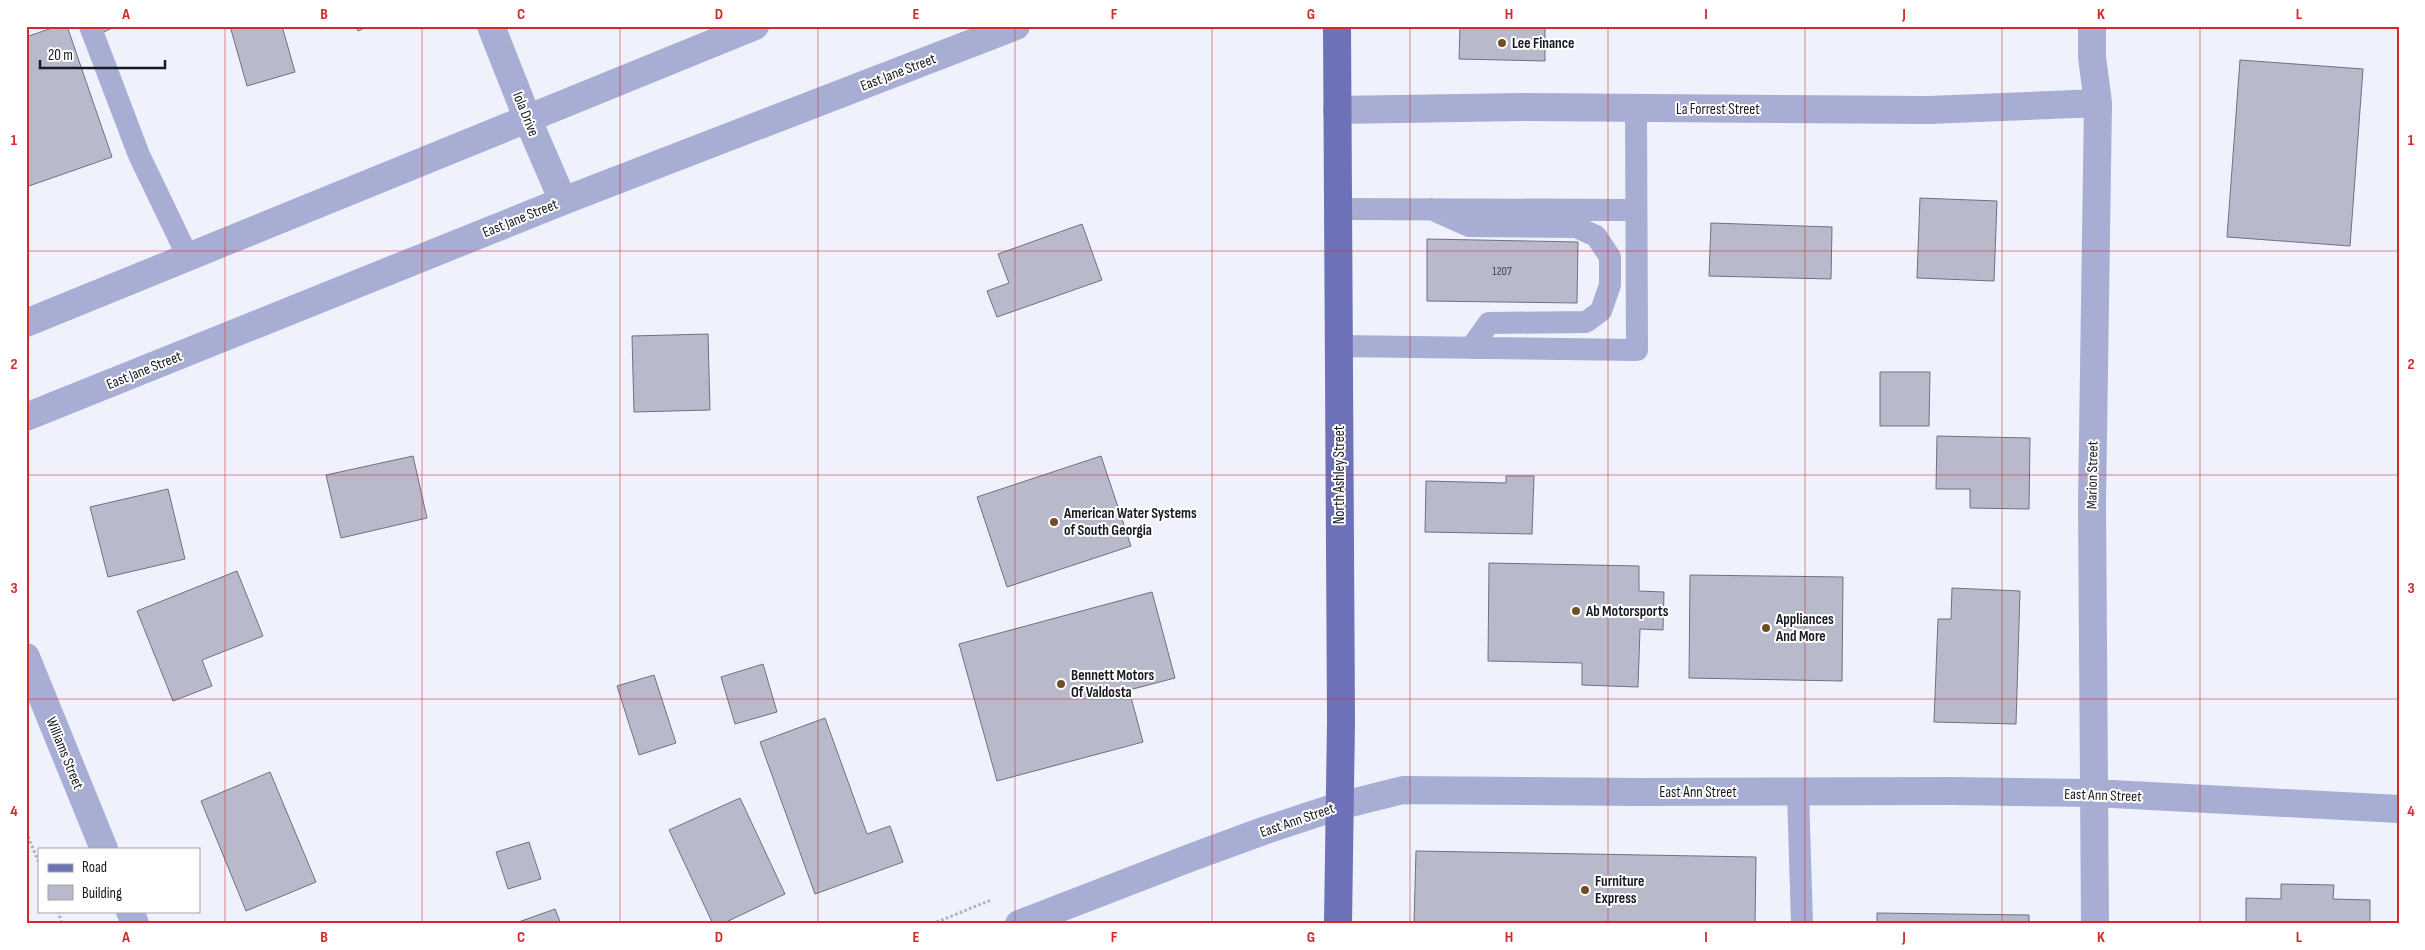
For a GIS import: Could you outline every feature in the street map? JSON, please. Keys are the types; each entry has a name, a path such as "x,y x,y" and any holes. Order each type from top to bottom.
{"main road":[{"name":"North Ashley Street","path":"1337,26 1339,209 1338,924"}],"street":[{"name":"Iola Drive","path":"491,26 528,120 563,201"},
{"path":"26,323 755,26"},
{"name":"East Jane Street","path":"26,418 563,201 1016,26"},
{"name":"Marion Street","path":"2092,26 2092,57 2098,103 2092,503 2095,924"},
{"name":"La Forrest Street","path":"1337,110 1523,107 1929,110 2098,103"},
{"name":"Williams Street","path":"26,657 104,848"},
{"name":"East Ann Street","path":"1019,924 1195,856 1339,806 1403,790 2093,793 2399,810"},
{"path":"130,912 135,924"}],"lane":[{"path":"90,26 139,155 188,257"},
{"path":"1338,346 1638,350 1636,108"},
{"path":"1339,209 1636,210"},
{"path":"1431,209 1469,226 1576,227 1596,236 1610,257 1610,285 1601,311 1586,322 1489,323 1471,348"},
{"path":"1798,792 1802,924"}],"path":[{"path":"26,832 38,861"},
{"path":"58,912 62,924"}],"building":[{"path":"58,26 67,26 112,157 26,187 26,37"},
{"path":"96,26 117,26 99,34"},
{"path":"230,26 282,26 295,72 247,86"},
{"path":"356,26 369,26 358,31"},
{"name":"Lee Finance","path":"1460,26 1545,26 1545,61 1459,59"},
{"path":"2240,60 2363,69 2350,246 2227,237"},
{"path":"1920,198 1997,201 1994,281 1917,278"},
{"path":"1711,223 1832,227 1831,279 1709,276"},
{"path":"1082,224 1102,280 997,317 987,291 1009,283 998,254"},
{"path":"1427,239 1578,242 1577,303 1427,301"},
{"path":"708,334 710,410 634,412 632,336"},
{"path":"1880,372 1930,372 1929,426 1880,426"},
{"path":"1937,436 2030,438 2029,509 1970,508 1970,489 1936,489"},
{"path":"413,456 427,518 341,538 326,475"},
{"name":"American Water Systems of South Georgia","path":"1101,456 1131,546 1007,587 977,497"},
{"path":"1506,476 1534,476 1532,534 1425,532 1426,481 1506,483"},
{"path":"168,489 185,559 108,577 90,507"},
{"name":"Ab Motorsports","path":"1489,563 1639,566 1639,591 1664,592 1663,630 1640,629 1638,687 1582,685 1582,663 1488,661"},
{"path":"237,571 263,636 202,660 212,686 173,701 137,611"},
{"name":"Appliances And More","path":"1690,575 1843,577 1842,681 1689,678"},
{"path":"1952,588 2020,591 2016,724 1934,722 1938,619 1951,619"},
{"name":"Bennett Motors Of Valdosta","path":"1152,592 1175,678 1129,690 1143,742 997,781 959,644"},
{"path":"763,664 777,712 735,724 721,677"},
{"path":"654,675 676,743 639,755 617,686"},
{"path":"825,718 867,834 890,826 903,862 815,894 760,742"},
{"path":"270,772 316,882 246,911 201,801"},
{"path":"740,798 785,894 722,924 713,924 669,830"},
{"path":"529,842 541,879 508,889 496,852"},
{"name":"Furniture Express","path":"1416,851 1756,857 1755,924 1414,924"},
{"path":"2281,884 2334,885 2333,899 2370,900 2370,924 2246,924 2246,898 2281,899"},
{"path":"555,909 561,924 513,924"},
{"path":"1877,913 2029,915 2029,924 1877,924"}],"place":[{"name":"Lee Finance","path":"1502,43"},
{"name":"American Water Systems of South Georgia","path":"1054,522"},
{"name":"Ab Motorsports","path":"1576,611"},
{"name":"Appliances And More","path":"1766,628"},
{"name":"Bennett Motors Of Valdosta","path":"1061,684"},
{"name":"Furniture Express","path":"1585,890"}]}
